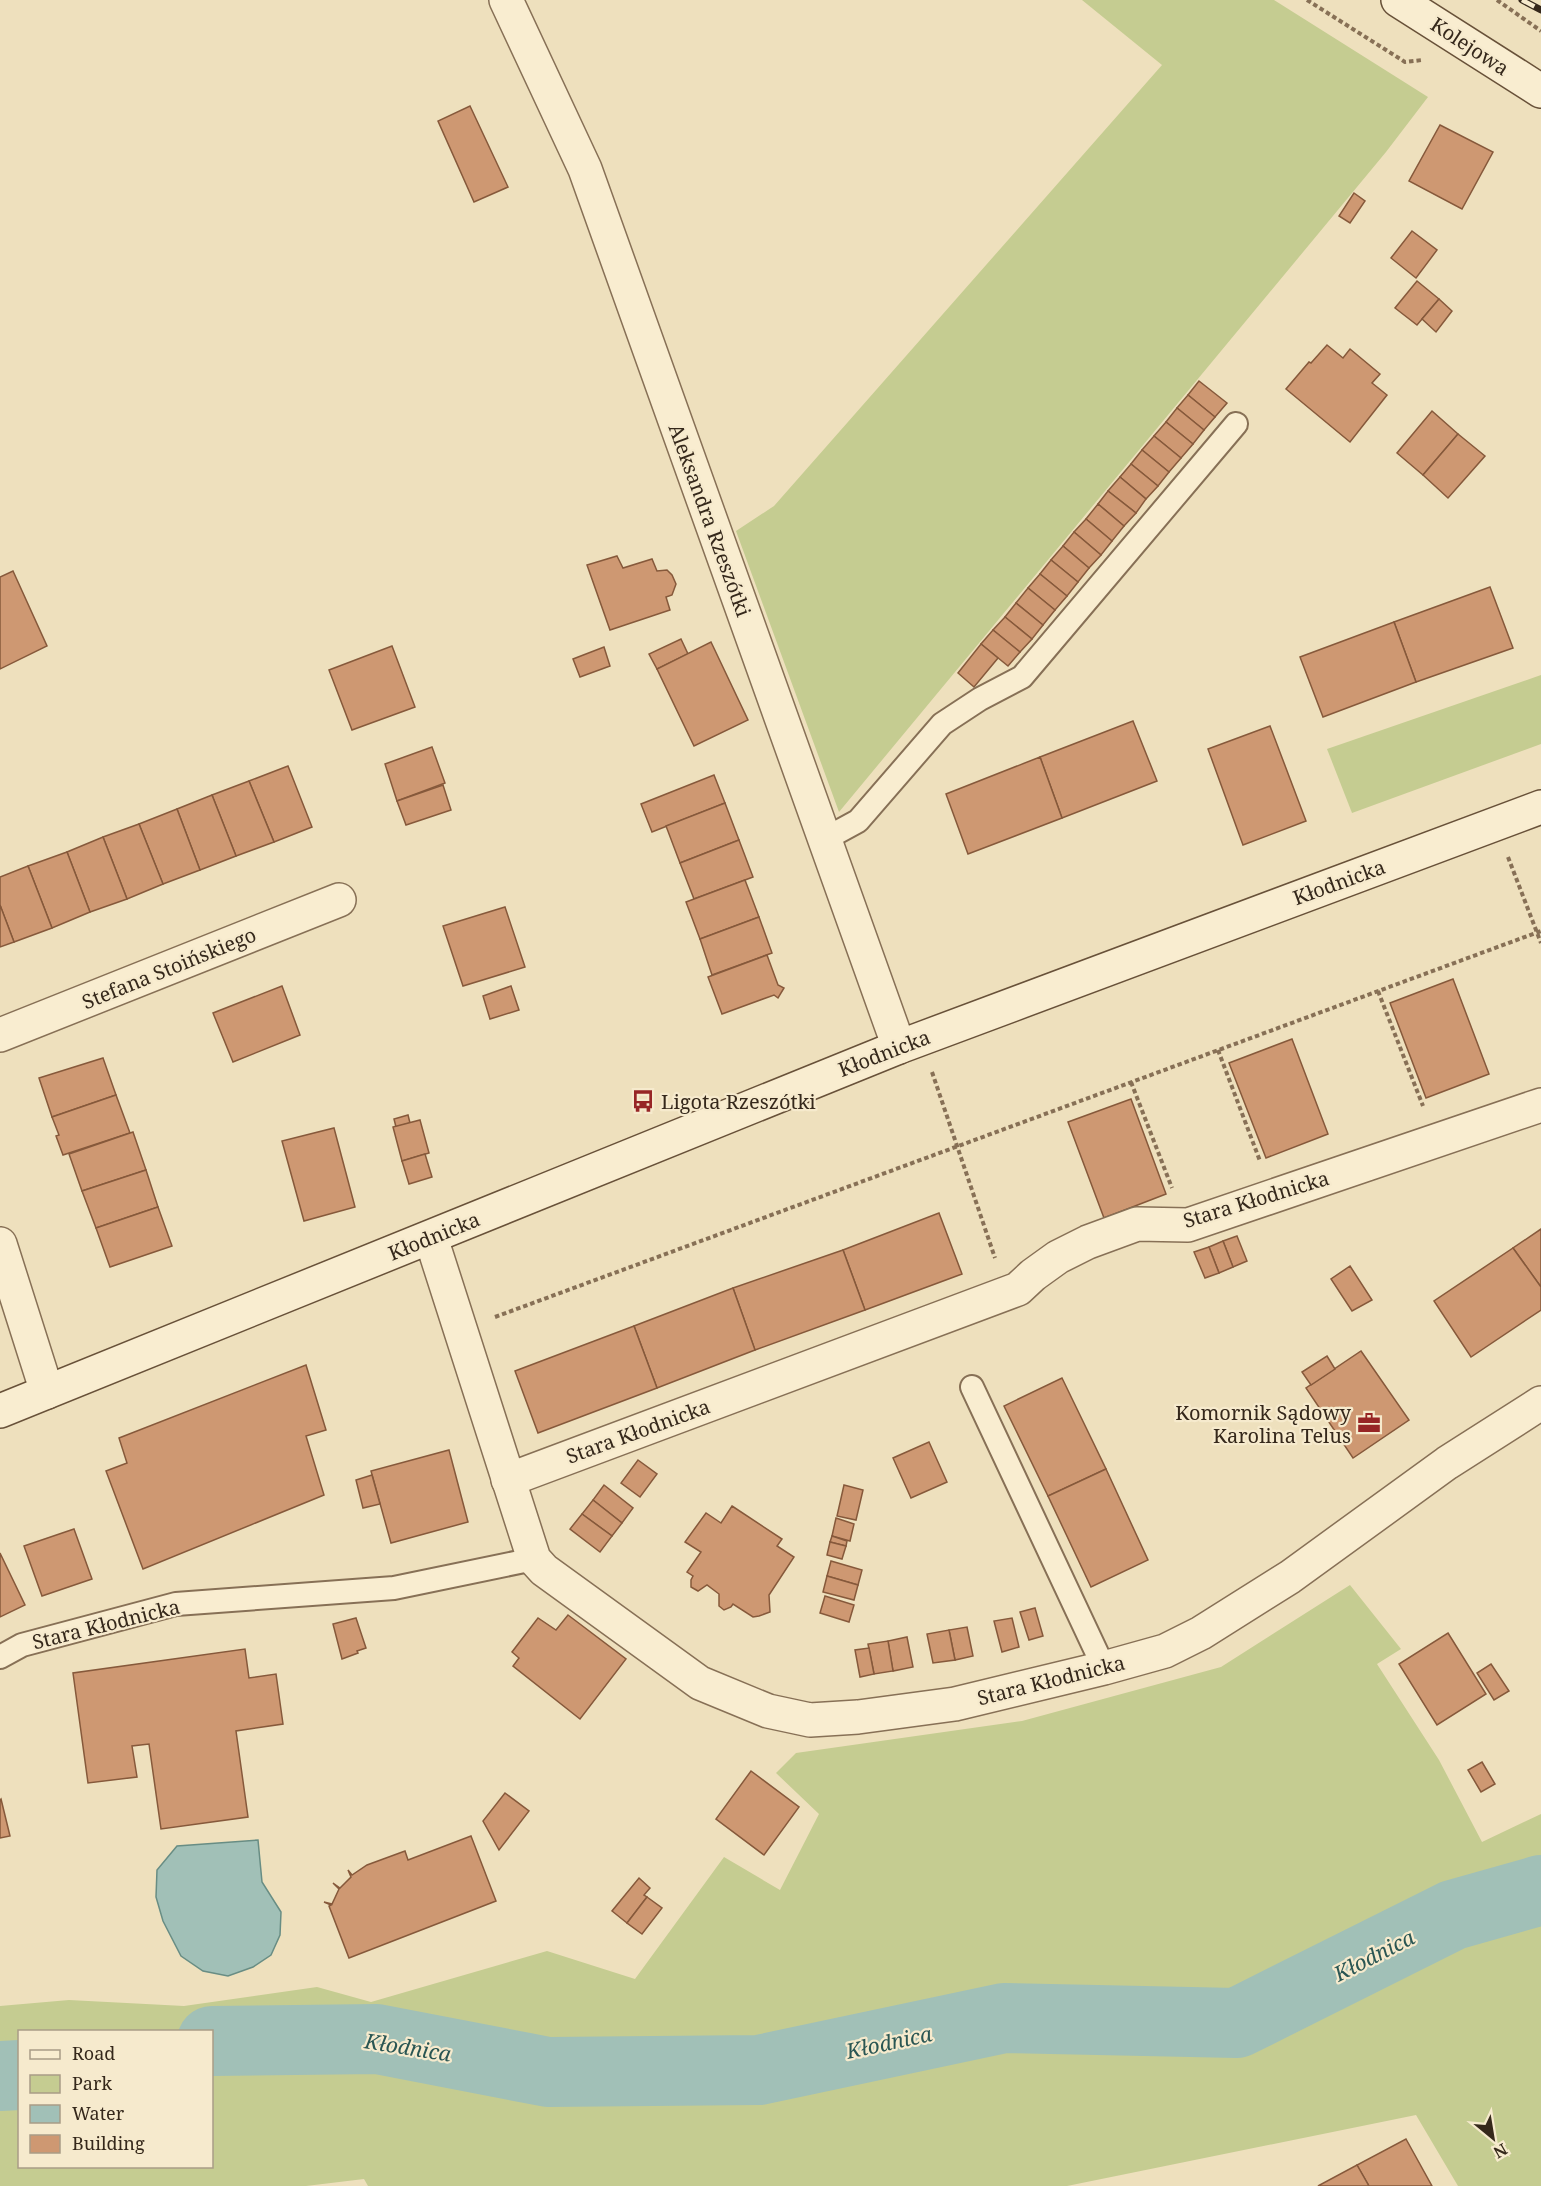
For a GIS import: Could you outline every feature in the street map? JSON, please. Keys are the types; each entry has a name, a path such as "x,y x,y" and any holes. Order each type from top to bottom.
{"street":[{"name":"Aleksandra Rzeszótki","path":"507,0 585,169 899,1047"},
{"name":"Kolejowa","path":"1398,0 1541,91"},
{"name":"Kłodnicka","path":"0,1411 899,1047 1541,807"},
{"name":"Stefana Stoińskiego","path":"0,1035 339,900"},
{"name":"Stara Kłodnicka","path":"507,1480 1006,1294 1018,1289 1058,1257 1088,1242 1137,1224 1186,1225 1541,1105"},
{"name":"Stara Kłodnicka","path":"431,1238 534,1559 544,1570 700,1683 768,1711 810,1720 858,1717 955,1704 1165,1651 1201,1634 1290,1577 1447,1463 1541,1403"},
{"path":"0,1244 47,1392"}],"lane":[{"path":"825,839 858,821 942,724 980,699 1022,677 1236,424"},
{"path":"972,1387 1104,1668"},
{"name":"Stara Kłodnicka","path":"0,1657 22,1645 176,1604 394,1588 534,1559"}],"path":[{"path":"1306,0 1405,62 1428,59"},
{"path":"1497,0 1541,31"},
{"path":"1505,847 1539,931 1541,943"},
{"path":"460,1330 1539,931"},
{"path":"1378,991 1436,1141"},
{"path":"1218,1050 1273,1196"},
{"path":"1403,1055 1409,1052"},
{"path":"929,1063 1006,1294"},
{"path":"1131,1082 1186,1225"},
{"path":"1242,1112 1248,1110"},
{"path":"1148,1147 1155,1144"}],"green space":[{"path":"1082,0 1274,0 1428,97 1386,152 839,812 736,531 774,506 1162,65"},
{"path":"1541,675 1541,744 1352,813 1327,749"},
{"path":"1350,1585 1401,1649 1377,1664 1439,1760 1482,1842 1541,1814 1541,2186 1458,2186 1416,2115 1067,2186 368,2186 364,2179 306,2186 0,2186 0,2006 69,2000 184,2006 317,1987 371,2002 547,1951 635,1979 724,1857 780,1890 819,1814 776,1773 796,1753 1022,1721 1221,1667"}],"water":[{"path":"258,1840 262,1882 281,1912 280,1935 271,1955 253,1967 228,1976 203,1971 181,1956 163,1921 156,1897 157,1870 177,1846"}],"building":[{"path":"470,106 508,187 474,202 438,121"},
{"path":"1440,125 1493,152 1462,209 1409,181"},
{"path":"1354,193 1365,201 1350,223 1339,216"},
{"path":"1412,231 1437,250 1416,278 1391,258"},
{"path":"1417,281 1439,299 1417,325 1395,308"},
{"path":"1439,299 1452,311 1436,332 1422,319"},
{"path":"1327,345 1343,358 1350,349 1380,374 1372,383 1387,395 1350,442 1286,389"},
{"path":"1199,381 1227,403 1215,417 1188,395"},
{"path":"1188,395 1215,417 1204,430 1177,408"},
{"path":"1177,408 1204,430 1193,444 1166,422"},
{"path":"1432,411 1458,434 1423,475 1397,453"},
{"path":"1166,422 1193,444 1181,458 1154,436"},
{"path":"1458,434 1485,456 1448,498 1423,475"},
{"path":"1154,436 1181,458 1169,472 1142,450"},
{"path":"1142,450 1169,472 1158,486 1131,464"},
{"path":"1131,464 1158,486 1146,499 1120,477"},
{"path":"1120,477 1146,499 1136,513 1108,491"},
{"path":"1108,491 1136,513 1124,526 1098,504"},
{"path":"1098,504 1124,526 1112,541 1086,519"},
{"path":"1086,519 1112,541 1101,555 1074,532"},
{"path":"1074,532 1101,555 1089,568 1063,546"},
{"path":"1063,546 1089,568 1078,582 1051,560"},
{"path":"617,556 623,568 652,559 657,571 667,570 672,575 676,584 672,595 666,597 670,610 610,630 587,565"},
{"path":"1051,560 1078,582 1067,596 1040,574"},
{"path":"13,571 47,646 0,669 0,577"},
{"path":"1040,574 1067,596 1055,610 1028,588"},
{"path":"1490,587 1513,648 1416,682 1394,622"},
{"path":"1028,588 1055,610 1043,625 1016,603"},
{"path":"1016,603 1043,625 1032,639 1005,617"},
{"path":"1005,617 1032,639 1020,652 993,630"},
{"path":"1394,622 1416,682 1323,717 1300,657"},
{"path":"993,630 1020,652 1008,666 981,644"},
{"path":"681,639 688,654 657,669 649,654"},
{"path":"711,642 748,720 694,746 657,669"},
{"path":"981,644 998,658 974,687 958,673"},
{"path":"392,646 415,707 352,730 329,670"},
{"path":"604,647 610,666 580,677 573,659"},
{"path":"1133,721 1157,781 1062,818 1040,757"},
{"path":"1270,726 1306,821 1243,845 1208,749"},
{"path":"432,747 445,783 397,801 385,764"},
{"path":"1040,757 1062,818 968,854 946,794"},
{"path":"288,766 312,827 274,842 249,781"},
{"path":"714,775 725,803 652,832 641,804"},
{"path":"249,781 274,842 236,856 212,795"},
{"path":"443,785 451,810 406,825 397,801"},
{"path":"212,795 236,856 200,870 177,809"},
{"path":"725,803 739,840 680,863 666,826"},
{"path":"177,809 200,870 163,884 139,824"},
{"path":"139,824 163,884 127,899 103,837"},
{"path":"103,837 127,899 90,912 67,852"},
{"path":"739,840 753,877 694,899 680,863"},
{"path":"67,852 90,912 52,928 28,866"},
{"path":"28,866 52,928 14,942 0,905 0,877"},
{"path":"745,880 759,917 700,939 686,902"},
{"path":"0,905 14,942 0,947"},
{"path":"505,907 525,967 463,986 443,926"},
{"path":"759,917 772,953 712,975 700,939"},
{"path":"767,955 778,985 784,988 778,998 774,995 722,1014 708,977"},
{"path":"1453,979 1489,1074 1426,1098 1390,1003"},
{"path":"282,986 300,1035 233,1062 213,1013"},
{"path":"511,986 519,1010 490,1019 483,996"},
{"path":"1292,1039 1328,1134 1266,1158 1229,1063"},
{"path":"103,1058 116,1095 52,1117 39,1078"},
{"path":"116,1095 130,1133 63,1155 52,1117"},
{"path":"1131,1099 1166,1194 1104,1218 1068,1122"},
{"path":"408,1115 410,1123 396,1127 394,1119"},
{"path":"420,1120 429,1153 402,1161 393,1127"},
{"path":"334,1128 355,1207 304,1221 282,1141"},
{"path":"133,1132 146,1170 82,1191 69,1154"},
{"path":"425,1154 432,1177 409,1184 402,1161"},
{"path":"146,1170 158,1207 96,1228 82,1191"},
{"path":"158,1207 172,1246 110,1267 96,1228"},
{"path":"939,1213 962,1274 865,1310 843,1250"},
{"path":"1541,1229 1541,1287 1513,1248"},
{"path":"1237,1236 1247,1261 1233,1267 1223,1241"},
{"path":"1223,1241 1233,1267 1219,1273 1209,1247"},
{"path":"1209,1247 1219,1273 1205,1278 1194,1252"},
{"path":"1513,1248 1541,1287 1541,1310 1471,1357 1434,1301"},
{"path":"843,1250 865,1310 755,1350 733,1288"},
{"path":"1350,1266 1372,1300 1352,1311 1331,1279"},
{"path":"733,1288 755,1350 657,1388 634,1326"},
{"path":"634,1326 657,1388 538,1433 515,1371"},
{"path":"1361,1351 1409,1420 1353,1458 1306,1388"},
{"path":"1327,1356 1335,1369 1311,1385 1302,1372"},
{"path":"306,1365 326,1430 306,1436 324,1495 143,1569 106,1471 127,1463 119,1438"},
{"path":"1062,1378 1106,1469 1048,1496 1004,1406"},
{"path":"929,1442 947,1482 911,1498 893,1458"},
{"path":"449,1450 468,1522 391,1543 371,1471"},
{"path":"638,1460 657,1474 640,1497 621,1483"},
{"path":"1106,1469 1148,1560 1091,1587 1048,1496"},
{"path":"372,1475 380,1504 363,1508 356,1480"},
{"path":"604,1485 633,1508 622,1523 593,1500"},
{"path":"844,1485 863,1490 856,1520 837,1516"},
{"path":"593,1500 622,1523 612,1536 582,1514"},
{"path":"732,1506 782,1539 777,1546 794,1557 769,1595 770,1612 759,1616 753,1617 733,1604 724,1610 719,1606 719,1594 707,1585 698,1591 691,1587 693,1576 687,1572 701,1552 685,1542 706,1513 721,1523"},
{"path":"582,1514 612,1536 600,1552 570,1529"},
{"path":"836,1518 854,1524 850,1541 832,1536"},
{"path":"74,1529 92,1579 42,1596 24,1546"},
{"path":"832,1536 847,1541 846,1546 830,1542"},
{"path":"830,1542 846,1546 842,1559 827,1555"},
{"path":"0,1553 25,1605 0,1617"},
{"path":"831,1561 862,1570 858,1585 827,1576"},
{"path":"827,1576 858,1585 854,1600 823,1592"},
{"path":"825,1596 854,1605 849,1622 820,1613"},
{"path":"1035,1608 1043,1636 1029,1640 1020,1612"},
{"path":"568,1615 626,1659 580,1719 513,1666 519,1658 512,1652 538,1618 556,1630"},
{"path":"356,1618 366,1648 342,1659 333,1624"},
{"path":"1012,1618 1019,1647 1002,1652 994,1621"},
{"path":"967,1627 973,1656 955,1660 949,1630"},
{"path":"949,1630 955,1660 933,1663 927,1634"},
{"path":"1448,1633 1486,1694 1437,1725 1399,1664"},
{"path":"907,1637 913,1667 893,1671 888,1641"},
{"path":"888,1641 893,1671 874,1674 868,1644"},
{"path":"869,1648 874,1674 860,1677 855,1650"},
{"path":"245,1649 249,1678 276,1674 283,1724 236,1731 248,1817 161,1829 149,1744 132,1746 137,1777 88,1783 73,1673"},
{"path":"1491,1664 1509,1691 1494,1700 1477,1673"},
{"path":"1482,1762 1495,1784 1481,1792 1468,1770"},
{"path":"751,1771 799,1807 764,1855 716,1819"},
{"path":"505,1793 529,1811 499,1850 483,1821"},
{"path":"0,1800 10,1836 0,1838"},
{"path":"471,1836 496,1901 349,1958 329,1906 331,1905 324,1902 332,1904 339,1889 333,1883 340,1888 351,1877 348,1870 352,1875 367,1865 405,1851 408,1860"},
{"path":"639,1878 650,1888 644,1895 647,1897 627,1923 612,1911"},
{"path":"647,1897 662,1908 642,1934 627,1923"},
{"path":"1406,2139 1432,2186 1369,2186 1357,2165"},
{"path":"1357,2165 1369,2186 1318,2186"}],"waterway":[{"name":"Kłodnica","path":"213,2041 377,2039 548,2072 759,2070 1004,2018 1237,2023 1453,1915 1541,1890"},
{"name":"Kłodnica","path":"0,2076 18,2075"}],"railway":[{"path":"1522,0 1541,10"}],"place":[{"name":"Ligota Rzeszótki","path":"643,1101"},
{"name":"Komornik Sądowy Karolina Telus","path":"1369,1423"}]}
